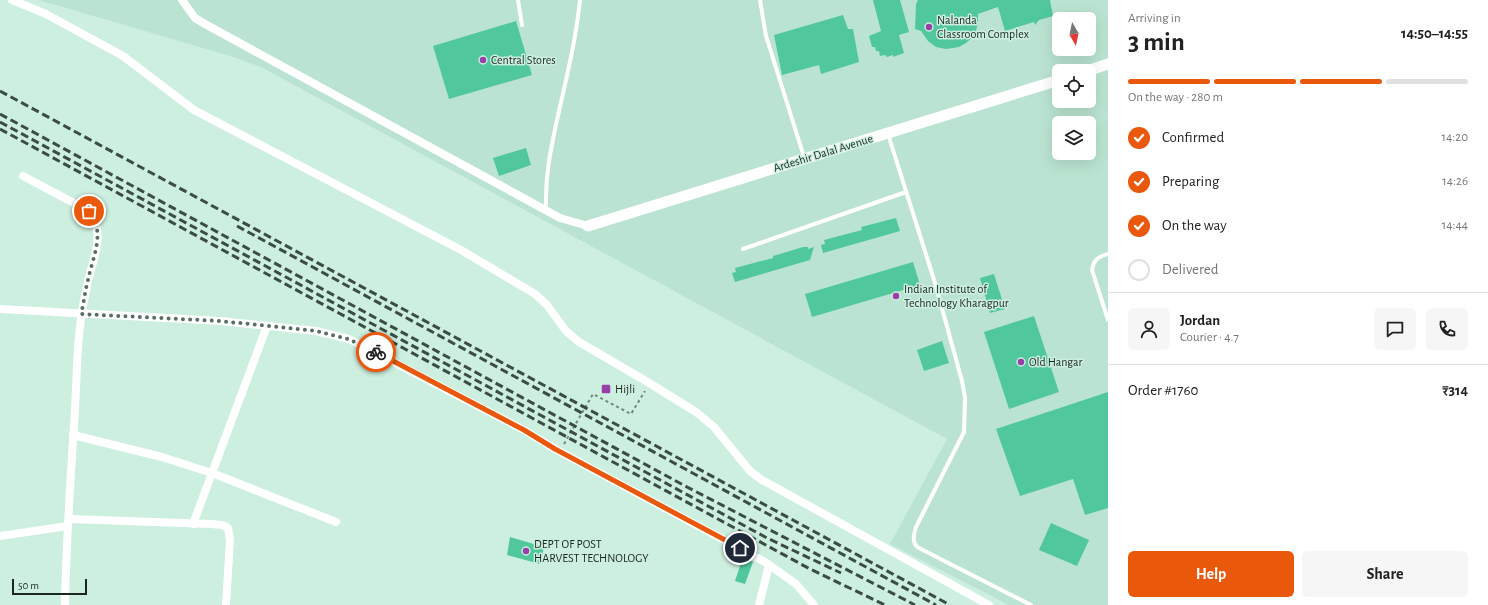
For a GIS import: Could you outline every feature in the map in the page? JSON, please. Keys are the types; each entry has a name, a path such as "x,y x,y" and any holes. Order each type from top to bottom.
{"street":[{"path":"12,0 46,14 123,56 194,110 461,250 535,294 547,305 566,331 579,342 675,398 714,427 750,471 762,480 989,605"},
{"path":"182,0 195,18 205,24 546,211 560,218 588,226"},
{"path":"1096,68 1108,64"},
{"name":"Ardeshir Dalal Avenue","path":"588,226 1052,82"},
{"path":"23,176 89,211 93,217 98,237 81,314 68,522 65,605"},
{"path":"0,310 220,321 316,331 348,339 524,430 555,449 715,534 769,565 796,584 814,605"},
{"path":"193,524 267,326"},
{"path":"73,435 162,457 212,473 336,522"},
{"path":"0,536 68,522 223,525 228,528 230,540 226,605"},
{"path":"759,605 769,565"}],"lane":[{"path":"518,0 522,25"},
{"path":"546,211 545,189 548,166 571,55 580,0"},
{"path":"760,0 766,36 804,159"},
{"path":"888,133 939,298 962,381 966,406 964,432 916,527 914,543 919,548 1031,605"},
{"path":"743,249 906,192"},
{"path":"1108,254 1098,257 1093,263 1092,270 1108,320"}],"path":[{"path":"562,448 593,394 631,414 650,383"}],"shaded area":[{"name":"Indian Institute of Technology Kharagpur","path":"39,0 1108,0 1108,605 1009,605 890,544 947,439 261,67 230,56"}],"building":[{"path":"873,0 900,0 909,32 899,35 904,53 893,57 893,55 887,57 885,55 880,56 879,51 876,51 875,47 872,47 869,36 881,31"},
{"name":"Nalanda Classroom Complex","path":"918,0 1050,0 1052,16 1039,20 1035,25 1034,22 1005,31 998,7 978,14 978,22 974,36 966,43 959,47 946,49 936,47 928,41 921,31 915,29 916,4"},
{"path":"843,15 848,29 853,29 859,62 821,74 819,65 782,75 774,35"},
{"name":"Central Stores","path":"516,21 532,75 449,99 433,46"},
{"path":"526,148 531,165 499,176 493,158"},
{"path":"896,218 900,231 823,253 821,245 825,244 824,240 862,230 861,227"},
{"path":"803,247 808,247 808,249 814,247 810,260 735,282 732,273 736,272 735,268 773,258 773,256"},
{"path":"913,262 920,285 812,317 805,294"},
{"path":"994,274 1005,309 990,313 980,278"},
{"name":"Old Hangar","path":"1034,316 1059,392 1009,409 984,332"},
{"path":"942,341 949,363 924,371 917,350"},
{"path":"1108,392 1108,508 1085,515 1073,479 1020,496 996,429"},
{"path":"1051,523 1089,540 1077,566 1039,550"},
{"name":"DEPT OF POST HARVEST TECHNOLOGY","path":"510,537 544,547 540,564 507,555"},
{"path":"743,557 753,562 745,584 735,581"}],"railway":[{"path":"0,91 950,605"},
{"path":"0,114 687,487 915,605"},
{"path":"0,122 767,538 841,573"},
{"path":"0,129 810,569 885,605"},
{"path":"237,226 936,605"}],"way so far":[{"path":"89,211 96,224 98,237 81,314 220,321 316,331 348,339 376,352"}],"place":[{"name":"Nalanda Classroom Complex","path":"929,27"},
{"name":"Central Stores","path":"483,60"},
{"name":"Indian Institute of Technology Kharagpur","path":"896,296"},
{"name":"Old Hangar","path":"1021,362"},
{"name":"Hijli","path":"606,389"},
{"name":"DEPT OF POST HARVEST TECHNOLOGY","path":"526,551"}],"route":[{"path":"376,352 524,430 555,449 740,548"}]}
